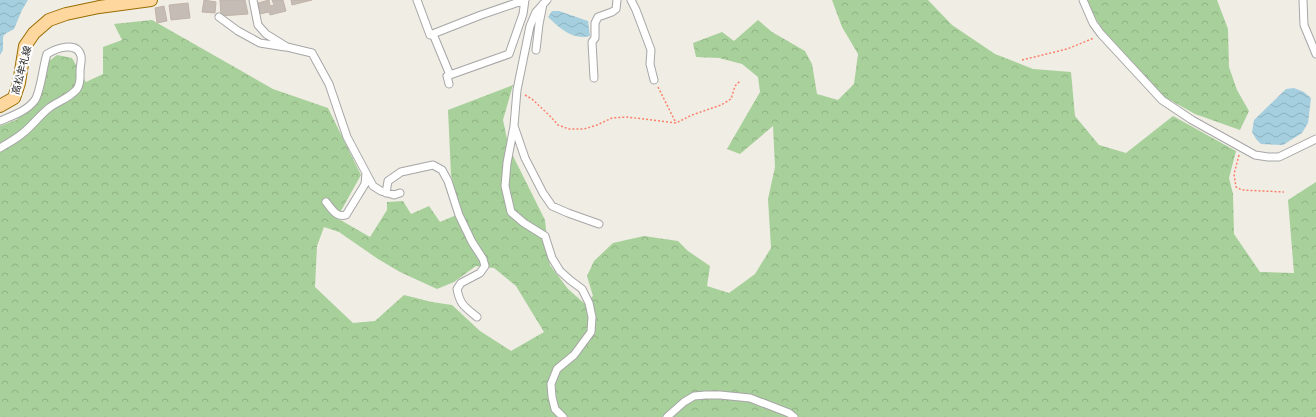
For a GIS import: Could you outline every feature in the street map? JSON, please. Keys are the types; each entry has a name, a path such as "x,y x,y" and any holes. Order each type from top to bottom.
{"main road":[{"name":"高松牟礼線","path":"0,106 14,98 19,83 25,46 34,33 49,20 66,14 99,7 151,0"}],"street":[{"path":"253,0 258,24 266,34 287,48"},
{"path":"417,0 430,36 481,14 525,0 523,14 509,54 447,76 449,84"},
{"path":"594,78 592,42 595,38 595,23 598,17 616,9 617,0"},
{"path":"631,0 651,50 650,64 654,80"},
{"path":"1083,0 1093,23 1101,34 1162,100 1192,120 1255,155 1268,157 1279,156 1316,139"},
{"path":"1303,0 1304,25 1314,45 1316,54"},
{"path":"536,50 539,24 545,2"},
{"path":"545,2 536,12 530,26 517,90 514,126 507,163 505,186 511,212 524,224 545,236 552,258 560,271 582,289 589,303 592,317 591,332 574,355 557,369 551,384 555,409 563,417"},
{"path":"219,17 238,31 260,43 312,53 328,84 347,137 373,186 386,193 394,195 400,193"},
{"path":"433,34 450,75"},
{"path":"0,121 15,115 35,100 47,54 63,47 71,47 77,50 81,55 80,83 77,89 50,108 24,132 0,148"},
{"path":"514,126 525,158 543,193 552,206 599,224"},
{"path":"386,193 388,182 402,172 433,165 442,170 448,181 459,215 472,242 483,259 485,266 480,273 461,283 457,289 459,299 464,306 477,317"},
{"path":"326,202 335,214 342,216 346,215 365,184 366,173"},
{"path":"667,417 684,402 694,396 720,395 750,398 789,413 794,417"}],"path":[{"path":"1022,60 1067,49 1101,34"},
{"path":"654,80 676,123"},
{"path":"517,90 532,100 558,125 569,129 584,129 612,118 627,117 676,123 692,115 721,105 730,99 735,86 740,81"},
{"path":"1241,148 1234,174 1236,187 1242,190 1284,192"}],"green space":[{"path":"832,0 928,0 952,25 995,54 1033,69 1071,72 1075,116 1099,145 1126,153 1173,116 1236,151 1229,178 1233,194 1234,234 1260,272 1294,273 1288,200 1316,182 1316,417 0,417 0,126 16,120 37,102 49,61 57,55 72,58 86,82 103,74 103,47 122,40 114,24 152,20 273,89 328,108 361,175 337,218 370,237 387,210 387,202 403,201 411,214 429,206 440,222 461,213 451,175 448,110 513,85 503,120 509,148 545,220 550,265 568,289 585,304 593,296 587,276 594,261 613,243 644,236 678,241 688,251 710,266 707,286 729,293 755,274 771,248 768,199 775,167 773,126 740,154 727,149 760,92 758,77 742,64 719,58 696,57 693,43 722,32 734,41 758,20 772,32 805,51 812,64 817,94 838,100 854,84 858,54 842,27","holes":["324,227 339,232 400,272 437,289 454,282 476,266 494,268 516,286 544,332 511,351 480,331 452,305 404,295 375,321 353,323 315,287 317,246"]},
{"path":"1088,0 1217,0 1228,29 1229,67 1237,90 1249,111 1240,130 1195,114 1163,96 1105,33 1089,8"}],"water":[{"path":"0,0 28,0 14,29 5,34 3,37 3,50 0,55"},
{"path":"552,11 559,11 588,21 590,36 578,37 562,29 548,17"},
{"path":"1294,88 1304,92 1311,98 1308,123 1302,133 1283,145 1261,144 1252,132 1254,120 1286,89"}],"building":[{"path":"204,0 216,2 215,13 202,12"},
{"path":"220,0 245,0 248,14 221,16"},
{"path":"269,0 270,6 274,5 272,0 283,0 286,11 270,15 269,12 260,14 258,3"},
{"path":"291,0 312,0 292,5"},
{"path":"188,3 190,18 171,20 169,5"},
{"path":"164,6 167,21 157,23 155,8"}]}
